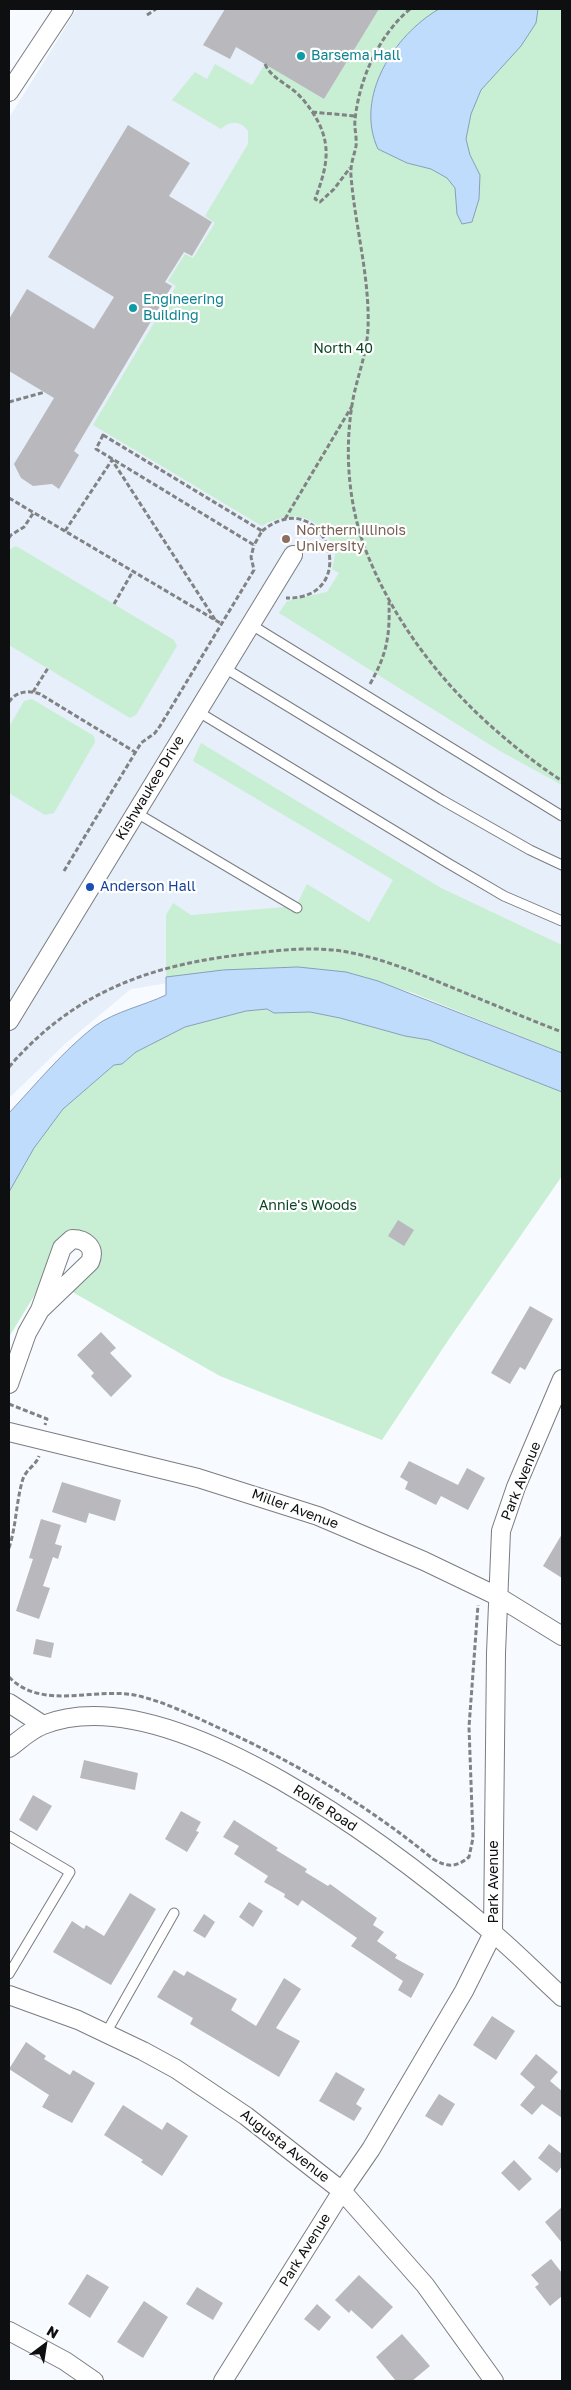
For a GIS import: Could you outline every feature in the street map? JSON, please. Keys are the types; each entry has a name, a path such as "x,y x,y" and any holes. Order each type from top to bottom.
{"street":[{"path":"9,92 64,9"},
{"name":"Kishwaukee Drive","path":"9,1022 223,667 293,555"},
{"path":"9,1384 27,1333 40,1310"},
{"name":"Park Avenue","path":"224,2381 342,2190 371,2149 464,1991 494,1933 496,1653 501,1531 516,1487 562,1379"},
{"name":"Miller Avenue","path":"9,1432 207,1481 318,1516 424,1561 497,1596 562,1636"},
{"path":"9,1703 44,1725"},
{"name":"Rolfe Road","path":"9,1748 31,1731 44,1725 69,1719 117,1716 173,1731 218,1748 280,1780 358,1829 494,1933 562,1997"},
{"name":"Augusta Avenue","path":"9,1996 78,2020 176,2069 218,2096 342,2190 425,2285 494,2381"},
{"path":"11,2336 65,2361 94,2381"}],"lane":[{"path":"250,624 562,816"},
{"path":"223,667 442,800 530,850 562,865"},
{"path":"197,711 504,896 562,921"},
{"path":"135,812 297,908"},
{"path":"9,1836 70,1872 9,1974"},
{"path":"106,2033 174,1912"}],"path":[{"path":"147,15 156,9"},
{"path":"410,9 398,19 378,48 363,83 355,116 356,146 351,168 356,223 367,300 368,328 365,354 352,406 349,472 357,525 367,555 389,601 434,667 460,698 494,731 562,782"},
{"path":"265,64 268,71 296,92 312,112 325,137 327,148 325,170 315,199 320,202 327,196 351,168"},
{"path":"312,112 355,116"},
{"path":"9,402 45,392"},
{"path":"285,520 352,406"},
{"path":"64,871 141,742 160,726 254,570 251,557 254,545 262,531 103,435 96,449 254,545"},
{"path":"65,531 112,460"},
{"path":"112,460 216,621"},
{"path":"9,498 222,624"},
{"path":"9,538 24,527 34,512"},
{"path":"114,604 133,571"},
{"path":"364,694 383,660 390,629 389,601"},
{"path":"33,692 48,668"},
{"path":"9,702 20,693 33,692 40,694 135,752"},
{"path":"9,1067 55,1023 80,1005 120,984 144,974 194,960 286,949 322,949 356,953 392,963 562,1032"},
{"path":"9,1404 46,1419 37,1462 27,1470 22,1482 14,1532 9,1548"},
{"path":"9,1677 33,1694 114,1693 142,1696 193,1716 249,1741 312,1775 348,1796 433,1859 444,1865 454,1866 469,1857 473,1838 469,1728 478,1603"}],"shaded area":[{"name":"Northern Illinois University","path":"77,9 562,9 562,1036 391,961 295,963 131,989 66,1043 9,1098 9,118"}],"green space":[{"name":"North 40","path":"379,9 562,9 562,785 500,751 279,613 287,601 327,592 339,573 332,569 335,553 332,544 321,528 305,518 297,517 279,519 262,526 93,425 176,286 168,281 185,254 193,258 215,223 205,216 248,144 248,131 242,125 231,123 221,129 172,100 195,72 207,79 215,64 252,85 265,64 324,99"},
{"path":"16,546 174,640 177,646 136,715 130,718 9,645 9,550"},
{"path":"32,699 94,736 95,742 54,813 45,815 9,793 9,727 24,701"},
{"path":"201,743 441,888 562,945 562,1053 413,993 346,972 166,977 166,915 173,903 191,915 296,906 307,884 369,922 393,880 193,761"},
{"name":"Annie's Woods","path":"267,1009 274,1013 310,1012 340,1018 405,1036 429,1040 562,1092 562,1176 449,1339 382,1440 220,1376 69,1290 95,1240 83,1232 75,1231 63,1234 58,1239 52,1249 51,1268 9,1337 9,1192 34,1148 64,1108 114,1065 122,1064 136,1052 185,1027 246,1011"}],"water":[{"path":"439,9 538,9 536,23 521,46 481,90 471,114 466,139 470,155 480,175 479,199 472,222 462,224 457,214 455,188 447,178 431,169 407,163 378,149 372,129 371,109 375,89 383,69 407,35 422,20"},
{"path":"298,967 346,972 378,981 562,1053 562,1092 429,1040 405,1036 340,1018 310,1012 274,1013 267,1009 246,1011 185,1027 136,1052 122,1064 114,1065 63,1109 34,1148 9,1192 9,1113 61,1057 95,1026 121,1012 166,995 166,977 223,970"}],"building":[{"name":"Barsema Hall","path":"225,9 379,9 324,99 236,47 230,59 203,45"},
{"name":"Engineering Building","path":"128,125 190,163 169,196 212,222 192,256 184,252 165,282 172,286 74,451 79,455 59,489 52,484 33,486 21,478 14,464 54,398 9,371 9,319 27,289 94,329 114,297 48,257"},
{"path":"398,1220 414,1230 404,1246 388,1236"},
{"path":"530,1306 553,1319 525,1370 520,1367 510,1384 491,1373"},
{"path":"101,1332 116,1348 110,1353 132,1376 111,1397 91,1376 94,1373 77,1355"},
{"path":"409,1461 458,1485 467,1468 485,1478 468,1510 441,1496 436,1505 405,1489 408,1482 400,1477"},
{"path":"62,1482 121,1500 115,1521 89,1513 86,1523 52,1512"},
{"path":"41,1519 61,1525 55,1544 62,1546 58,1559 53,1557 43,1586 50,1588 39,1619 16,1611 33,1559 29,1558"},
{"path":"562,1534 562,1578 543,1566"},
{"path":"36,1639 54,1643 51,1658 33,1654"},
{"path":"84,1760 138,1773 135,1790 80,1778"},
{"path":"33,1795 52,1806 37,1831 19,1820"},
{"path":"181,1811 201,1822 196,1831 199,1832 187,1852 165,1839"},
{"path":"234,1820 278,1848 276,1850 307,1869 305,1872 328,1886 330,1884 377,1918 373,1925 384,1932 377,1941 397,1955 395,1958 424,1974 411,1998 398,1990 403,1981 351,1946 357,1938 302,1900 298,1906 284,1897 285,1894 264,1882 268,1876 234,1854 239,1846 223,1837"},
{"path":"130,1893 156,1909 111,1985 53,1952 72,1921 84,1929 86,1925 104,1936"},
{"path":"249,1902 263,1911 253,1927 239,1917"},
{"path":"204,1914 215,1922 205,1938 193,1931"},
{"path":"174,1970 184,1976 187,1971 237,1999 231,2010 256,2026 284,1978 301,1989 276,2028 300,2041 279,2077 190,2024 193,2018 157,1997"},
{"path":"492,2016 515,2031 496,2060 473,2045"},
{"path":"26,2042 46,2056 44,2059 70,2075 73,2070 95,2083 72,2123 42,2107 49,2095 9,2069"},
{"path":"536,2054 558,2072 550,2081 562,2091 562,2118 542,2104 532,2115 520,2105 535,2087 520,2074"},
{"path":"336,2072 365,2089 356,2104 362,2108 354,2121 319,2101"},
{"path":"439,2094 455,2104 442,2126 425,2116"},
{"path":"123,2105 162,2130 167,2122 188,2136 162,2176 141,2162 143,2160 104,2135"},
{"path":"549,2144 562,2154 562,2166 557,2173 538,2158"},
{"path":"514,2160 532,2179 519,2191 501,2173"},
{"path":"562,2207 562,2243 545,2222"},
{"path":"551,2259 562,2273 562,2296 550,2306 535,2287 539,2284 531,2275"},
{"path":"87,2274 109,2287 90,2318 68,2304"},
{"path":"359,2275 393,2307 372,2329 351,2310 349,2313 335,2300"},
{"path":"197,2287 223,2303 213,2320 186,2304"},
{"path":"144,2301 168,2317 143,2358 117,2342"},
{"path":"317,2304 331,2317 319,2331 304,2319"},
{"path":"402,2334 430,2366 412,2381 396,2381 376,2357"}],"place":[{"name":"Barsema Hall","path":"301,56"},
{"name":"Engineering Building","path":"133,308"},
{"name":"Northern Illinois University","path":"286,539"},
{"name":"Anderson Hall","path":"90,887"}]}
